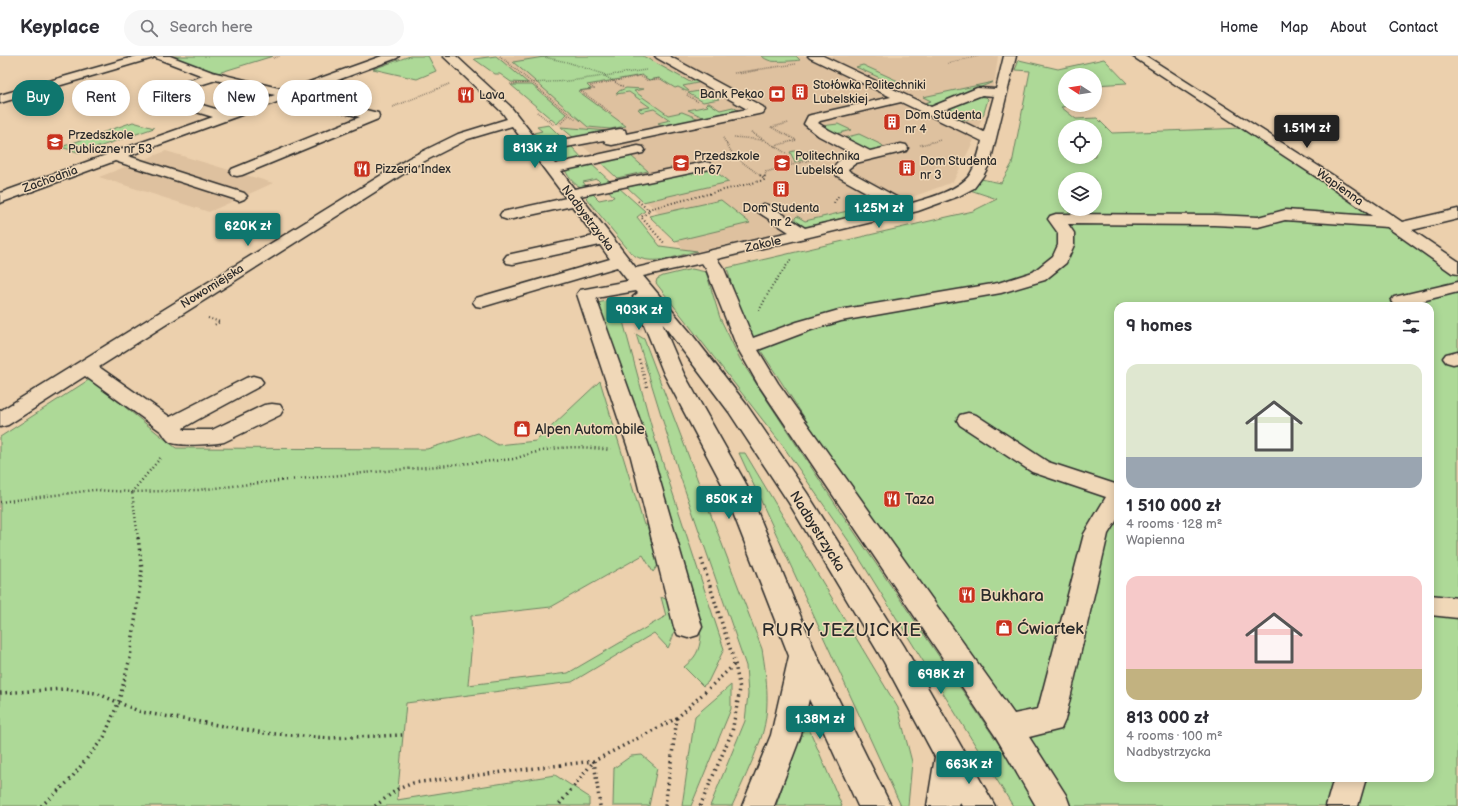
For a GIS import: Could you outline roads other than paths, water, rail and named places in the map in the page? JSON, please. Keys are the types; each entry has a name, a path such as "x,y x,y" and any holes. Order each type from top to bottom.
{"street":[{"path":"0,99 149,56"},
{"path":"160,56 216,76 277,92"},
{"name":"Zachodnia","path":"326,80 394,56"},
{"name":"Nadbystrzycka","path":"449,56 496,98 515,121 630,273 683,336 738,409 799,499 894,654 950,757 979,806"},
{"path":"606,135 612,142 759,110 661,56"},
{"path":"814,56 989,139"},
{"name":"Zakole","path":"630,273 708,257 807,233 942,198 964,188 972,182 982,163 1010,56"},
{"name":"Wapienna","path":"1138,56 1265,136 1458,269"},
{"path":"213,112 157,96 216,76"},
{"path":"931,111 981,91 1001,93"},
{"path":"868,156 816,128 813,126 812,121 816,118 903,98"},
{"name":"Zachodnia","path":"0,198 225,116"},
{"path":"238,172 372,116"},
{"name":"Nowomiejska","path":"0,420 84,366 420,162 483,129 515,121"},
{"path":"536,149 630,131 645,124 645,121"},
{"path":"551,169 651,148"},
{"path":"901,148 845,163 841,169 842,173 905,208"},
{"path":"112,156 238,196"},
{"path":"508,215 573,197 705,166"},
{"path":"764,209 807,233"},
{"path":"747,347 804,326 839,316 1001,288 1039,276 1060,259 1066,245 1066,233 1056,219 1214,220 1258,222 1285,215 1394,225 1458,214"},
{"path":"513,259 604,238"},
{"path":"708,257 715,269 747,347 772,390 1007,728 1054,806"},
{"path":"482,302 592,268 630,273"},
{"path":"630,273 586,294 642,457 688,627"},
{"name":"Nadbystrzycka","path":"630,273 674,374 733,482 804,656 876,806"},
{"path":"1400,301 1458,287"},
{"path":"84,366 174,432 216,437 272,410"},
{"path":"174,432 189,415 253,382"},
{"path":"968,420 1040,467 1114,492"},
{"path":"1007,728 1050,720 1096,534 1114,505"},
{"path":"1434,605 1458,608"},
{"path":"758,806 786,735 804,656"},
{"path":"943,806 950,757"},
{"path":"1342,806 1349,782"}],"place":[{"name":"Stołówka Politechniki Lubelskiej","path":"800,92"},
{"name":"Bank Pekao","path":"777,94"},
{"name":"Lava","path":"466,95"},
{"name":"Dom Studenta nr 4","path":"892,122"},
{"name":"Przedszkole Publiczne nr 53","path":"55,142"},
{"name":"Przedszkole nr 67","path":"681,163"},
{"name":"Politechnika Lubelska","path":"782,163"},
{"name":"Dom Studenta nr 3","path":"907,168"},
{"name":"Pizzeria Index","path":"362,169"},
{"name":"Dom Studenta nr 2","path":"781,189"},
{"name":"Alpen Automobile","path":"522,429"},
{"name":"Taza","path":"892,499"},
{"name":"Bukhara","path":"967,595"},
{"name":"Ćwiartek","path":"1004,628"}],"district":[{"name":"RURY JEZUICKIE","path":"842,630"}]}
